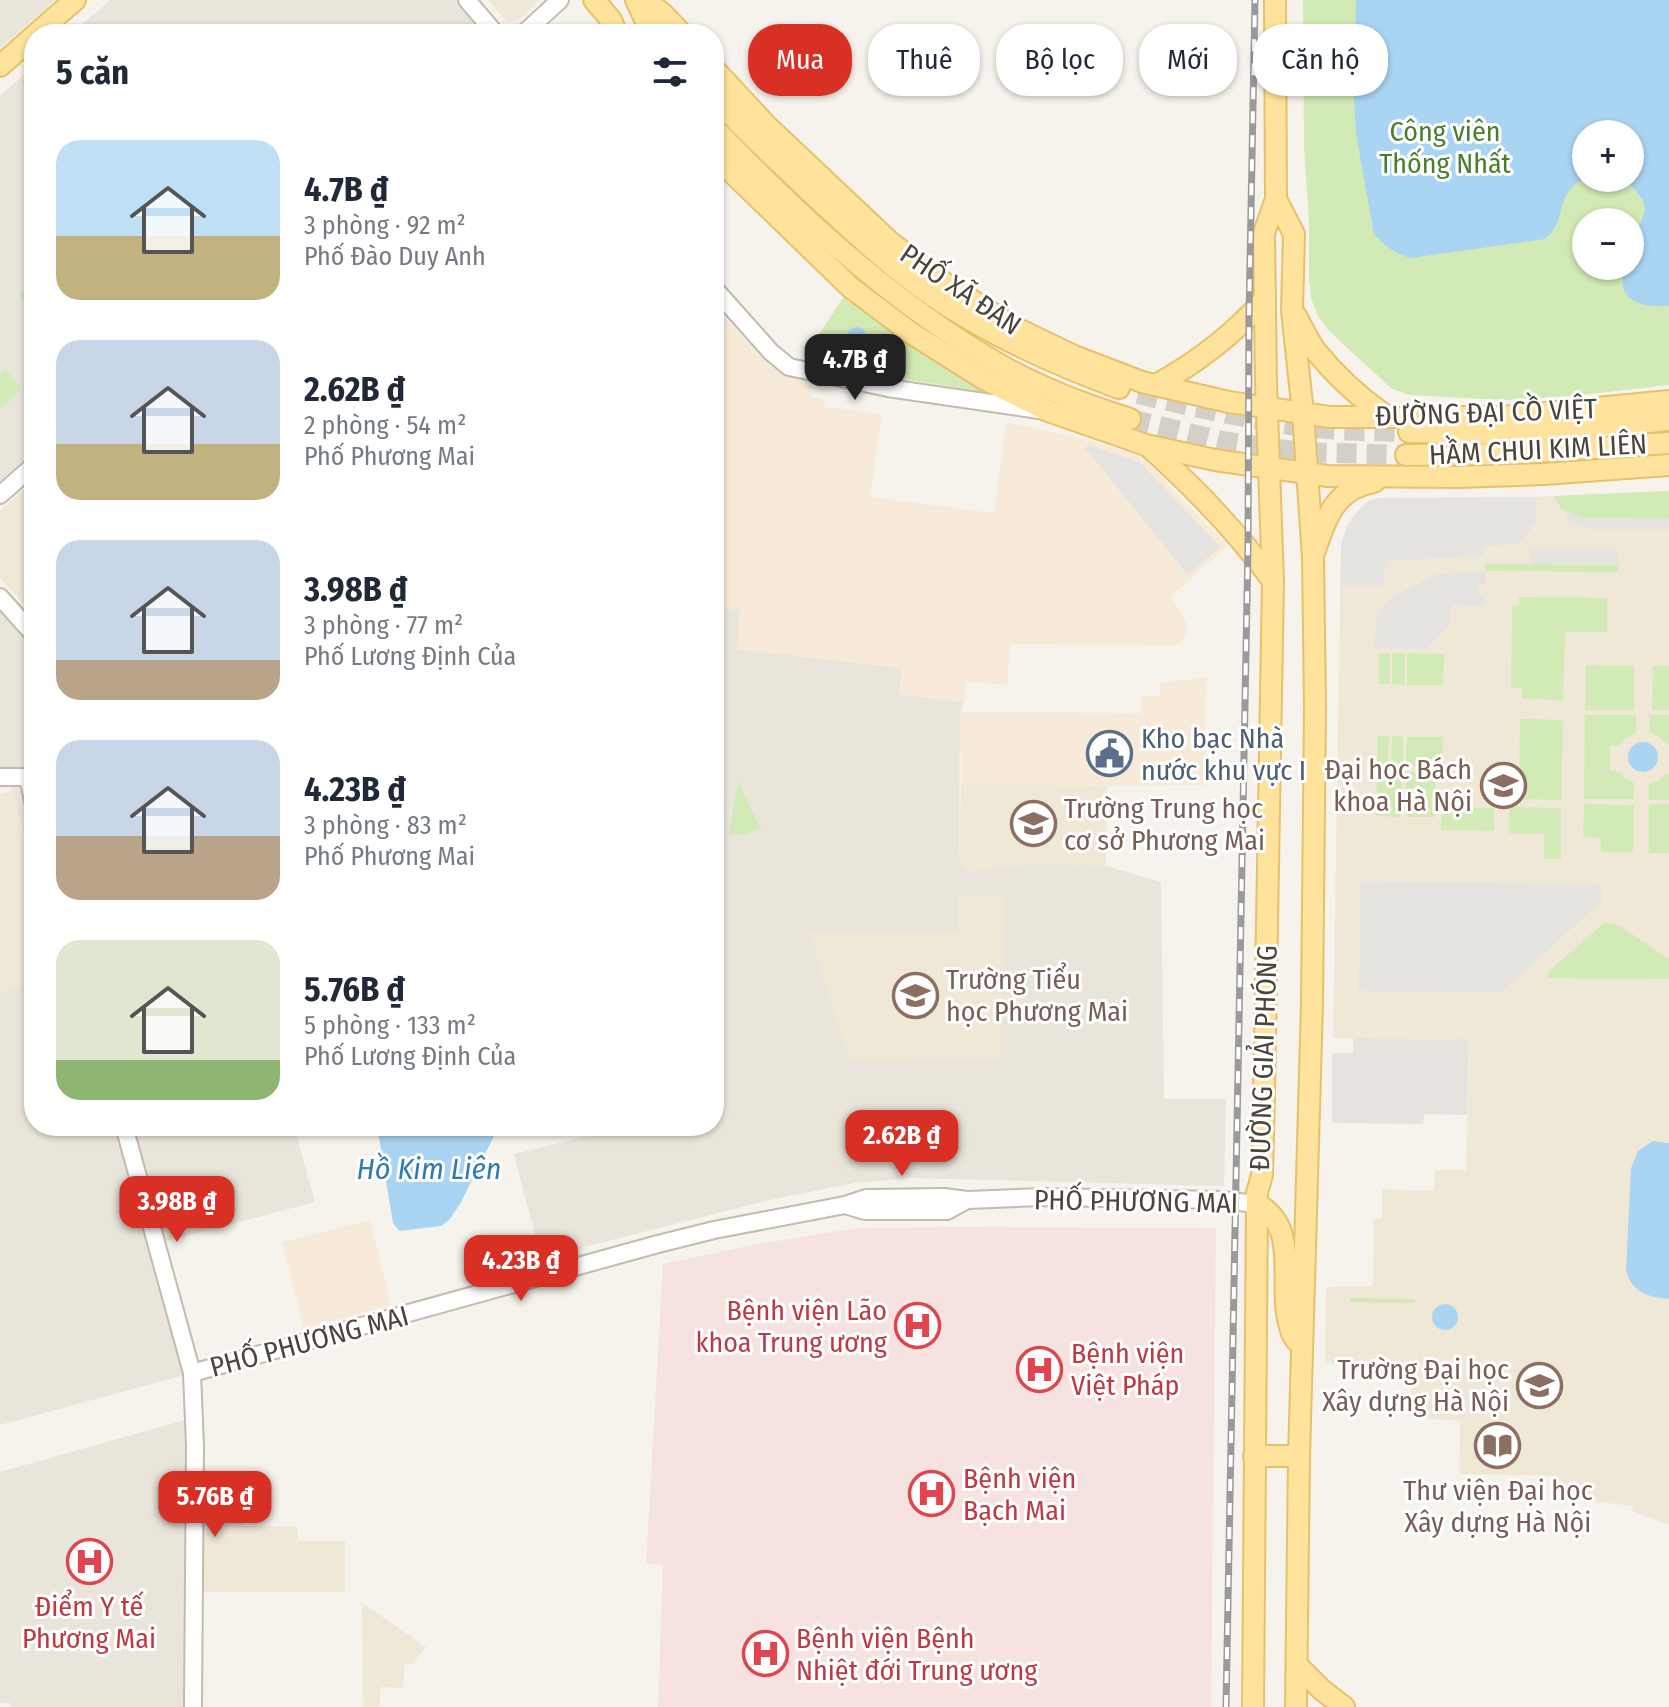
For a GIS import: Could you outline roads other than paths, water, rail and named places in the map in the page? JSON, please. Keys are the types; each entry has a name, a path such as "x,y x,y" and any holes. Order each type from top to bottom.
{"main road":[{"path":"48,24 75,0"},
{"path":"594,0 614,24"},
{"path":"636,0 647,24"},
{"path":"645,0 672,24"},
{"path":"1275,0 1276,199"},
{"path":"0,66 24,45"},
{"name":"PHỐ XÃ ĐÀN","path":"724,80 767,126 890,242 946,284 1014,327 1074,356 1142,382 1147,390 1267,408"},
{"path":"724,108 752,138 879,256 935,298 1056,364 1147,390 1200,358 1249,317 1265,299"},
{"path":"724,138 807,221 926,318 997,363 1072,400 1130,419"},
{"path":"724,165 850,287 911,333 984,379 1048,411 1146,445 1215,460 1328,476 1458,477 1669,465"},
{"name":"ĐƯỜNG GIẢI PHÓNG","path":"1253,1707 1257,1193 1262,1175 1273,581 1264,233 1276,199"},
{"name":"ĐƯỜNG GIẢI PHÓNG","path":"1276,199 1294,234 1292,311 1313,557 1315,707 1313,942 1299,1456 1296,1707"},
{"path":"1292,311 1322,358 1365,402 1386,416"},
{"name":"ĐƯỜNG ĐẠI CỒ VIỆT","path":"1267,408 1330,417 1503,417 1669,401"},
{"name":"HẦM CHUI KIM LIÊN","path":"1409,432 1507,434 1669,420"},
{"name":"HẦM CHUI KIM LIÊN","path":"1406,455 1506,454 1669,443"},
{"path":"1146,445 1186,480 1248,546 1273,581"},
{"path":"1313,557 1323,528 1341,496 1363,484 1402,476"},
{"path":"1257,1204 1268,1210 1282,1231 1285,1310 1293,1338 1302,1347"},
{"path":"1254,1456 1299,1456"},
{"path":"1297,1665 1344,1707"}],"street":[{"path":"467,0 487,24"},
{"path":"534,24 560,0"},
{"path":"724,299 771,352 789,367 888,388 1048,411"},
{"path":"0,495 24,474"},
{"path":"0,597 24,624"},
{"path":"0,777 24,775"},
{"path":"127,1136 192,1373 195,1446 193,1707"},
{"name":"PHỐ PHƯƠNG MAI","path":"192,1373 658,1244 845,1205 865,1211 947,1211 967,1200 1057,1198 1221,1200 1257,1204"}],"water":[{"path":"1356,0 1669,0 1669,306 1639,303 1626,295 1623,287 1623,280 1644,280 1645,211 1643,200 1637,192 1644,192 1644,120 1572,120 1572,187 1557,223 1545,239 1411,258 1386,246 1374,234 1356,134 1354,97 1388,96 1388,24 1356,24"},
{"path":"853,327 861,327 867,337 861,347 853,347 847,341 847,333"},
{"path":"1643,742 1649,743 1657,751 1657,763 1649,771 1643,772 1637,771 1629,763 1628,757 1629,751 1637,743"},
{"name":"Hồ Kim Liên","path":"379,1136 494,1136 449,1220 441,1226 399,1231 393,1223"},
{"path":"1653,1141 1669,1143 1669,1299 1654,1297 1637,1289 1626,1271 1631,1168 1638,1151"},
{"path":"1445,1304 1454,1308 1458,1317 1454,1326 1445,1330 1436,1326 1432,1317 1436,1308"}],"tunnel":[{"path":"1138,394 1290,425 1334,430 1409,432"},
{"path":"1130,419 1222,441 1302,452 1406,455"}],"railway":[{"path":"1226,1707 1255,0"}],"place":[{"name":"Kho bạc Nhà nước khu vực I","path":"1110,754"},
{"name":"Đại học Bách khoa Hà Nội","path":"1503,785"},
{"name":"Trường Trung học cơ sở Phương Mai","path":"1033,824"},
{"name":"Trường Tiểu học Phương Mai","path":"915,995"},
{"name":"Bệnh viện Lão khoa Trung ương","path":"918,1326"},
{"name":"Bệnh viện Việt Pháp","path":"1040,1369"},
{"name":"Trường Đại học Xây dựng Hà Nội","path":"1540,1385"},
{"name":"Thư viện Đại học Xây dựng Hà Nội","path":"1498,1445"},
{"name":"Bệnh viện Bạch Mai","path":"932,1494"},
{"name":"Điểm Y tế Phương Mai","path":"89,1562"},
{"name":"Bệnh viện Bệnh Nhiệt đới Trung ương","path":"765,1654"}],"park label":[{"name":"Công viên Thống Nhất","path":"1445,147"}]}
